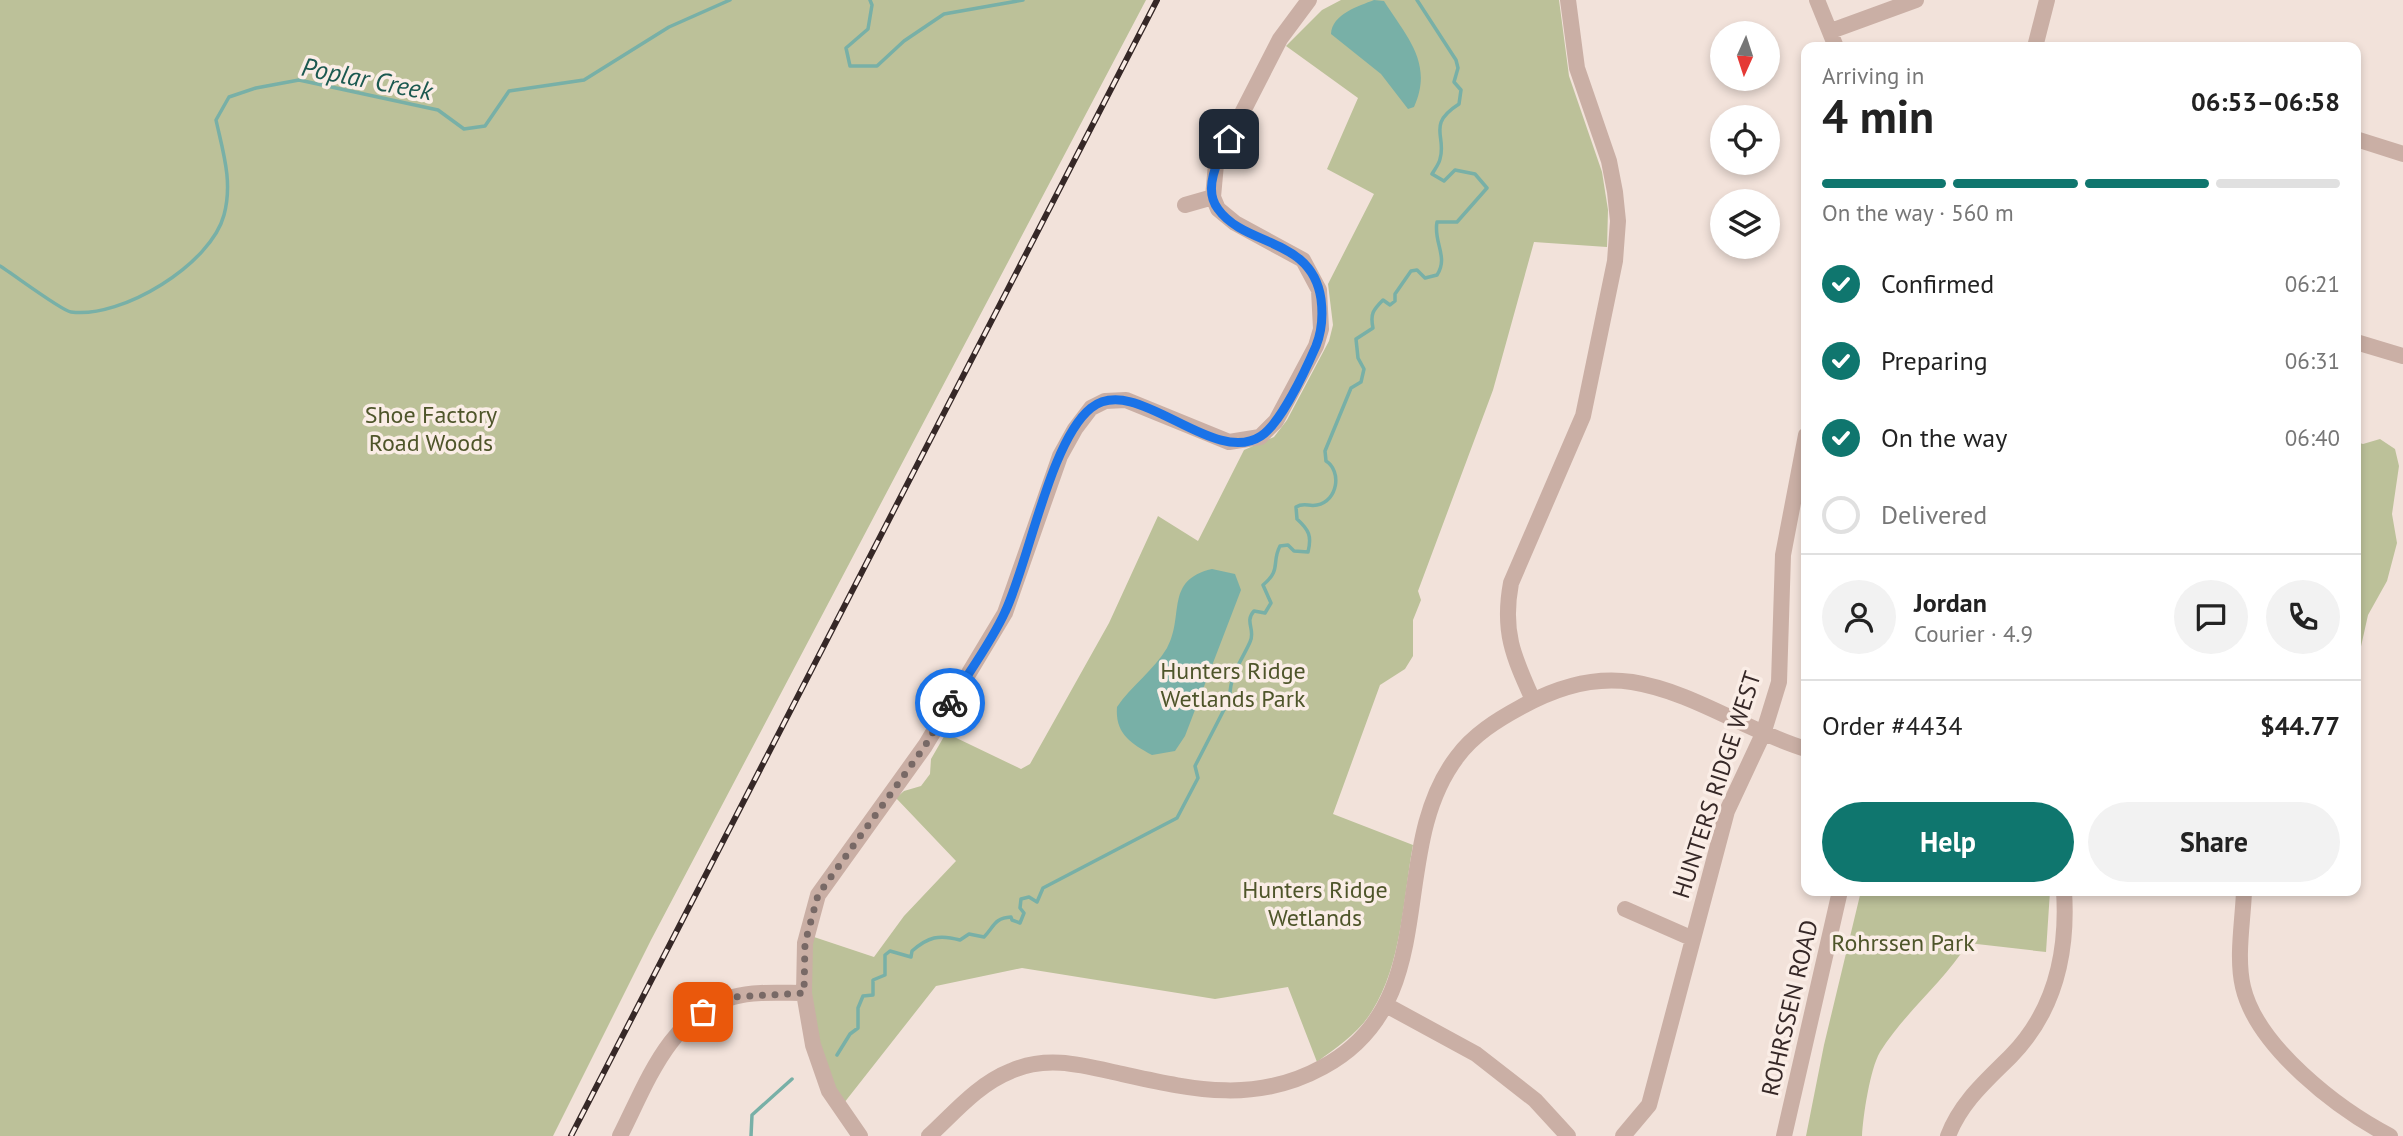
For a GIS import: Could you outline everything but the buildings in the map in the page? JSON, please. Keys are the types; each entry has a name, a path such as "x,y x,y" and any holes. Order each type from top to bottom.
{"street":[{"path":"860,1136 829,1091 813,1045 804,993 805,943 818,895 925,746 1005,613 1060,456 1091,408 1105,401 1126,400 1229,442 1244,442 1260,437 1276,421 1316,346 1321,328 1319,290 1303,260 1235,223 1218,209 1213,197 1216,164 1280,39 1309,0"},
{"path":"1533,700 1509,644 1507,615 1511,583 1583,416 1615,261 1618,221 1609,161 1577,68 1569,0"},
{"path":"1817,0 1834,39 1916,1"},
{"path":"2036,42 2047,0"},
{"path":"2361,141 2403,154"},
{"path":"1185,205 1213,197"},
{"path":"2361,343 2403,356"},
{"name":"HUNTERS RIDGE WEST","path":"1623,1136 1649,1105 1691,938 1727,811 1763,734 1779,682 1783,555 1801,461"},
{"path":"929,1136 981,1088 1012,1070 1032,1064 1054,1061 1083,1065 1215,1092 1240,1091 1289,1082 1323,1067 1346,1052 1364,1036 1386,1005 1404,956 1424,835 1433,801 1446,774 1458,755 1483,730 1533,700 1567,686 1598,681 1631,682 1675,692 1763,734 1801,747"},
{"name":"ROHRSSEN ROAD","path":"1784,1136 1839,896"},
{"path":"1948,1136 1966,1101 2014,1053 2046,1009 2063,953 2064,896"},
{"path":"2244,896 2243,986 2256,1023 2281,1054 2312,1081 2369,1125 2390,1136"},
{"path":"1625,909 1691,938"},
{"path":"620,1136 668,1041 703,1012 733,997 804,993"},
{"path":"1386,1005 1476,1054 1535,1100 1568,1136"}],"green space":[{"name":"Shoe Factory Road Woods","path":"0,0 1146,0 651,940 553,1136 0,1136"},
{"name":"Hunters Ridge Wetlands Park","path":"1341,0 1559,0 1569,76 1602,172 1608,210 1607,247 1534,242 1493,390 1418,591 1421,600 1413,620 1413,656 1405,669 1380,685 1333,814 1413,845 1396,952 1382,993 1361,1026 1317,1062 1288,987 1215,999 1022,968 936,986 844,1103 824,1065 818,1044 812,1001 811,936 874,957 904,916 956,861 896,798 904,791 921,786 930,774 931,759 946,733 1021,769 1030,764 1109,623 1158,516 1198,541 1244,450 1274,437 1287,420 1329,341 1333,325 1328,284 1374,194 1327,169 1358,98 1286,46 1322,10"},
{"path":"2380,439 2395,449 2399,466 2392,514 2397,543 2387,581 2368,615 2361,646 2361,443"},
{"name":"Rohrssen Park","path":"1860,896 2050,896 2046,952 1968,943 1890,1037 1876,1060 1870,1081 1862,1136 1806,1136 1824,1045"}],"water":[{"path":"1374,0 1384,1 1415,51 1421,77 1414,107 1408,109 1381,74 1331,34 1341,16"},
{"path":"1212,569 1235,574 1241,590 1185,736 1175,751 1152,755 1137,746 1121,730 1117,707 1167,648 1175,624 1181,590 1187,581"}],"waterway":[{"name":"Poplar Creek","path":"0,266 71,312 92,312 115,307 162,284 183,269 202,252 216,234 224,215 227,179 216,120 229,97 256,88 299,80 438,110 464,129 485,126 509,91 584,80 669,27 730,0"},
{"name":"Poplar Creek","path":"870,0 872,5 868,29 846,48 850,66 877,66 904,41 944,14 1023,0"},
{"path":"837,1055 850,1034 858,1028 858,1008 863,996 873,995 873,980 885,975 885,955 890,951 911,957 912,951 934,938 960,940 969,934 984,937 998,921 1005,918 1011,917 1020,923 1024,913 1020,908 1021,899 1029,897 1037,902 1043,888 1177,818 1198,778 1195,766 1230,698 1234,675 1251,638 1251,615 1254,611 1265,613 1271,603 1263,585 1272,575 1280,546 1288,545 1294,551 1308,552 1308,534 1297,519 1296,507 1317,505 1330,498 1333,492 1336,478 1326,461 1325,451 1351,388 1361,382 1364,369 1358,358 1356,339 1373,328 1373,312 1383,300 1390,305 1395,301 1395,294 1411,271 1417,270 1425,278 1437,275 1442,262 1437,222 1457,222 1487,188 1475,174 1455,170 1444,181 1432,174 1439,163 1441,151 1440,125 1449,111 1459,104 1461,90 1454,82 1458,68 1456,60 1417,0"},
{"path":"751,1136 752,1115 792,1079"}],"railway":[{"path":"571,1136 1157,0"}],"way so far":[{"path":"703,1012 733,997 804,993 805,943 818,895 925,746 950,703"}],"route":[{"path":"950,703 1005,613 1060,456 1091,408 1105,401 1126,400 1208,435 1229,442 1244,442 1260,437 1276,421 1316,346 1322,309 1319,290 1303,260 1235,223 1218,209 1213,197 1213,178 1216,164 1229,139"}],"park label":[{"name":"Hunters Ridge Wetlands","path":"1315,904"}]}
